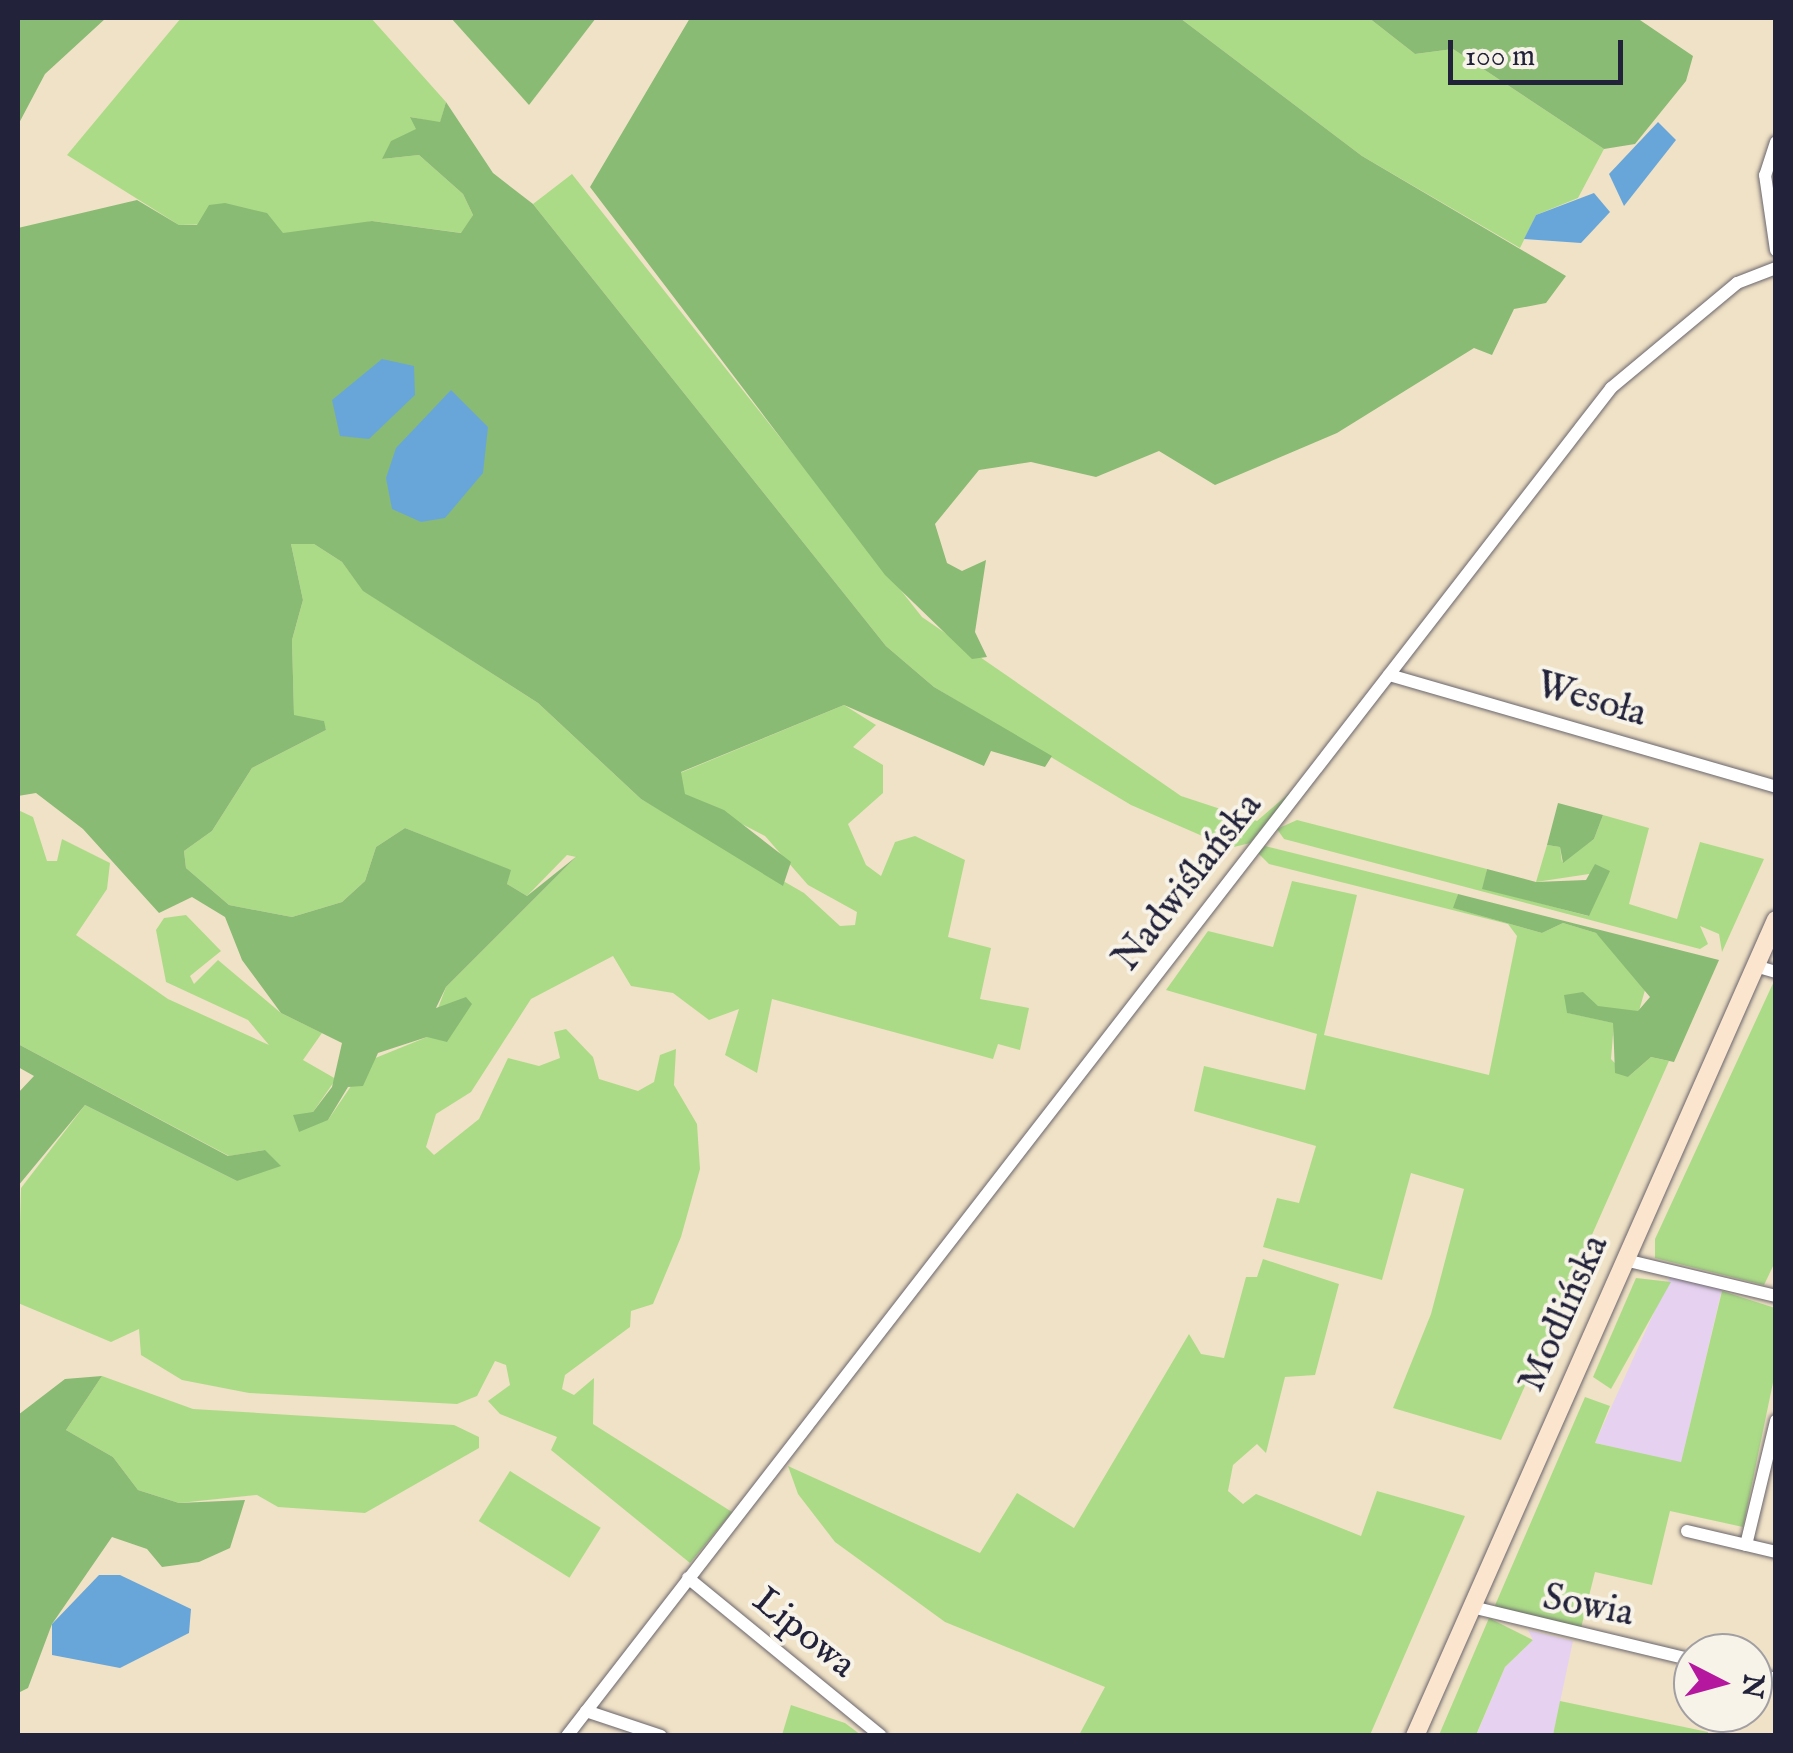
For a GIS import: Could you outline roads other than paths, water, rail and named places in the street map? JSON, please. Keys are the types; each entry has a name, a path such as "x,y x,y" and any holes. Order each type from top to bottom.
{"main road":[{"name":"Modlińska","path":"1416,1736 1776,920"}],"street":[{"path":"1776,142 1765,175 1776,250"},
{"name":"Nadwiślańska","path":"566,1736 1639,358 1737,283 1776,268"},
{"name":"Wesoła","path":"1389,675 1776,787"},
{"path":"1755,966 1776,972"},
{"path":"1625,1260 1776,1296"},
{"path":"1746,1545 1776,1421"},
{"path":"1688,1531 1776,1552"},
{"name":"Lipowa","path":"688,1578 881,1736"},
{"name":"Sowia","path":"1472,1607 1673,1655"},
{"path":"586,1710 661,1736"}],"water":[{"path":"1658,122 1676,140 1624,206 1609,174"},
{"path":"1594,193 1610,212 1581,243 1524,239 1536,215"},
{"path":"382,359 414,366 415,395 369,439 340,436 332,400"},
{"path":"451,390 488,427 483,473 445,518 421,522 392,509 386,478 396,448"},
{"path":"99,1575 120,1575 191,1609 189,1633 120,1668 52,1655 52,1624"}]}
